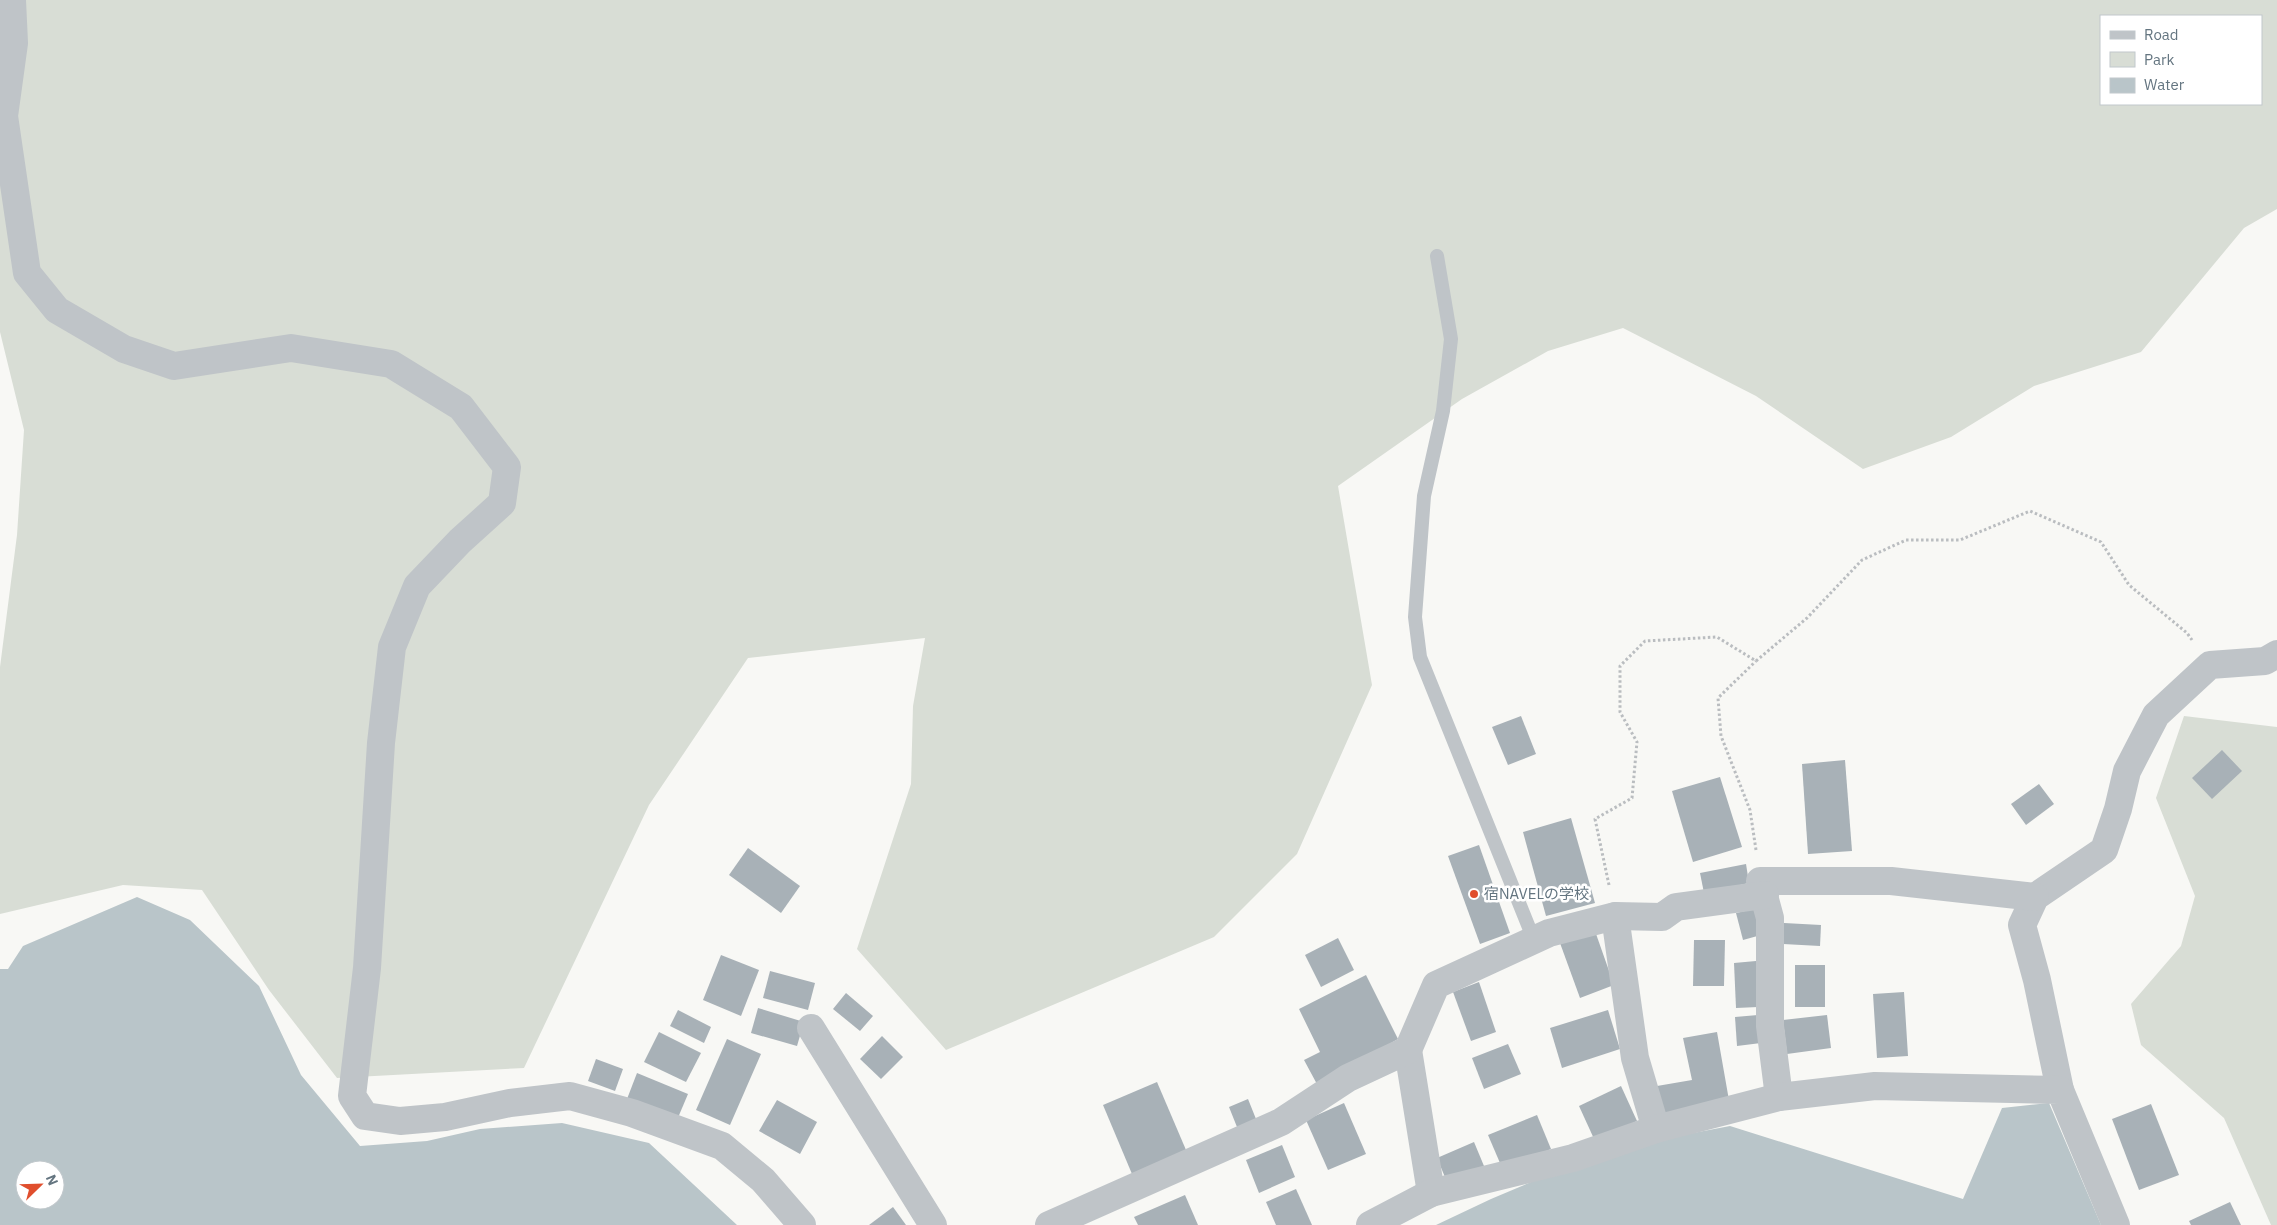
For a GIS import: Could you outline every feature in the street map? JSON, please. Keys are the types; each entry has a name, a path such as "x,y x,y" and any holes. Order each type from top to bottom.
{"street":[{"path":"12,0 14,43 4,116 27,274 57,310 124,349 174,366 291,348 391,364 461,407 507,466 502,503 460,541 418,586 392,647 381,743 367,968 352,1096 365,1116 400,1121 445,1118 510,1102 570,1096 632,1113 722,1146 763,1180 802,1225"},
{"path":"2116,1225 2060,1090 2037,980 2022,925 2035,896 2104,850 2118,809 2126,771 2156,715 2210,665 2266,661 2277,654"},
{"path":"1431,1194 1408,1050 1436,985 1549,933 1615,916 1662,917 1676,907 1762,888 1891,881 2035,896"},
{"path":"1762,888 1770,918 1772,950 1770,1026 1779,1097"},
{"path":"1615,916 1635,1058 1656,1129"},
{"path":"811,1028 933,1225"},
{"path":"1049,1225 1281,1122 1348,1078 1408,1050"},
{"path":"1370,1225 1431,1194 1573,1158 1656,1129 1779,1097 1875,1086 2060,1090"}],"lane":[{"path":"1437,256 1451,339 1443,411 1424,496 1414,617 1420,657 1534,940"}],"path":[{"path":"1762,888 1750,810 1721,736 1718,698 1756,660 1807,618 1862,560 1906,540 1960,540 2030,511 2101,542 2129,585 2187,633 2210,665"},
{"path":"1615,916 1595,819 1632,798 1637,742 1620,712 1620,666 1645,641 1716,637 1756,660"}],"green space":[{"path":"0,0 2277,0 2277,209 2244,228 2141,352 2034,386 1951,437 1863,469 1756,396 1623,328 1548,351 1462,399 1338,486 1372,685 1297,854 1214,937 946,1050 857,949 911,784 913,706 925,638 748,658 649,805 524,1068 337,1078 269,990 202,890 123,885 0,914 0,667 17,535 24,430 0,332"},
{"path":"2184,716 2277,727 2277,1225 2271,1225 2224,1118 2141,1045 2131,1004 2181,946 2195,896 2156,798"}],"water":[{"path":"137,897 190,920 259,986 301,1075 360,1146 427,1141 480,1129 562,1123 649,1143 737,1225 0,1225 0,969 8,969 23,946"},
{"path":"2049,1103 2101,1225 1436,1225 1491,1199 1609,1149 1730,1126 1963,1199 2002,1108"}],"building":[{"path":"1521,716 1536,754 1508,765 1492,727"},
{"path":"2222,750 2242,771 2212,799 2192,778"},
{"path":"1845,760 1852,851 1808,854 1802,764"},
{"path":"1720,777 1742,847 1693,862 1672,791"},
{"path":"2039,784 2054,804 2026,825 2011,804"},
{"path":"1571,818 1595,903 1546,916 1523,832"},
{"path":"1479,845 1510,933 1480,944 1448,856"},
{"path":"748,848 800,886 781,913 729,875"},
{"path":"1746,864 1749,883 1704,893 1700,873"},
{"path":"1754,909 1761,935 1743,940 1736,913"},
{"path":"1784,923 1821,925 1820,946 1783,944"},
{"path":"1595,931 1614,985 1580,998 1560,943"},
{"path":"1338,938 1354,970 1321,987 1305,955"},
{"path":"1694,940 1725,940 1724,986 1693,986"},
{"path":"721,955 759,970 741,1016 703,1000"},
{"path":"1756,961 1758,1007 1736,1008 1734,963"},
{"path":"1795,965 1825,965 1825,1007 1795,1007"},
{"path":"770,971 815,983 808,1010 763,998"},
{"path":"1366,975 1398,1039 1318,1086 1304,1060 1320,1052 1299,1009"},
{"path":"1479,982 1496,1032 1471,1041 1453,992"},
{"path":"1904,992 1908,1056 1877,1058 1873,994"},
{"path":"846,993 873,1016 860,1031 833,1009"},
{"path":"758,1008 804,1022 797,1046 751,1033"},
{"path":"678,1010 711,1027 704,1043 670,1026"},
{"path":"1608,1010 1620,1049 1562,1068 1550,1028"},
{"path":"1758,1015 1761,1043 1737,1046 1735,1017"},
{"path":"1827,1015 1831,1048 1787,1054 1783,1020"},
{"path":"659,1032 701,1053 686,1082 644,1062"},
{"path":"1717,1032 1730,1106 1663,1118 1657,1086 1692,1080 1683,1038"},
{"path":"882,1036 903,1057 881,1079 860,1059"},
{"path":"727,1039 761,1054 730,1125 696,1110"},
{"path":"1508,1044 1521,1074 1484,1089 1472,1058"},
{"path":"596,1059 623,1069 615,1091 588,1081"},
{"path":"637,1073 688,1094 677,1120 627,1099"},
{"path":"1157,1082 1186,1150 1132,1174 1103,1105"},
{"path":"1621,1086 1637,1121 1595,1141 1579,1106"},
{"path":"1248,1099 1258,1124 1239,1132 1229,1107"},
{"path":"777,1100 817,1122 800,1154 759,1131"},
{"path":"1344,1103 1366,1154 1328,1170 1306,1120"},
{"path":"2151,1104 2179,1175 2139,1190 2112,1119"},
{"path":"1537,1115 1551,1149 1503,1170 1488,1135"},
{"path":"1474,1142 1484,1166 1447,1182 1437,1158"},
{"path":"1282,1145 1295,1177 1259,1193 1246,1160"},
{"path":"1296,1189 1312,1225 1276,1225 1266,1202"},
{"path":"1185,1195 1198,1225 1138,1225 1134,1217"},
{"path":"2230,1202 2241,1225 2191,1225 2189,1221"},
{"path":"893,1207 906,1225 869,1225"}],"place":[{"name":"宿NAVELの学校","path":"1474,894"}]}
